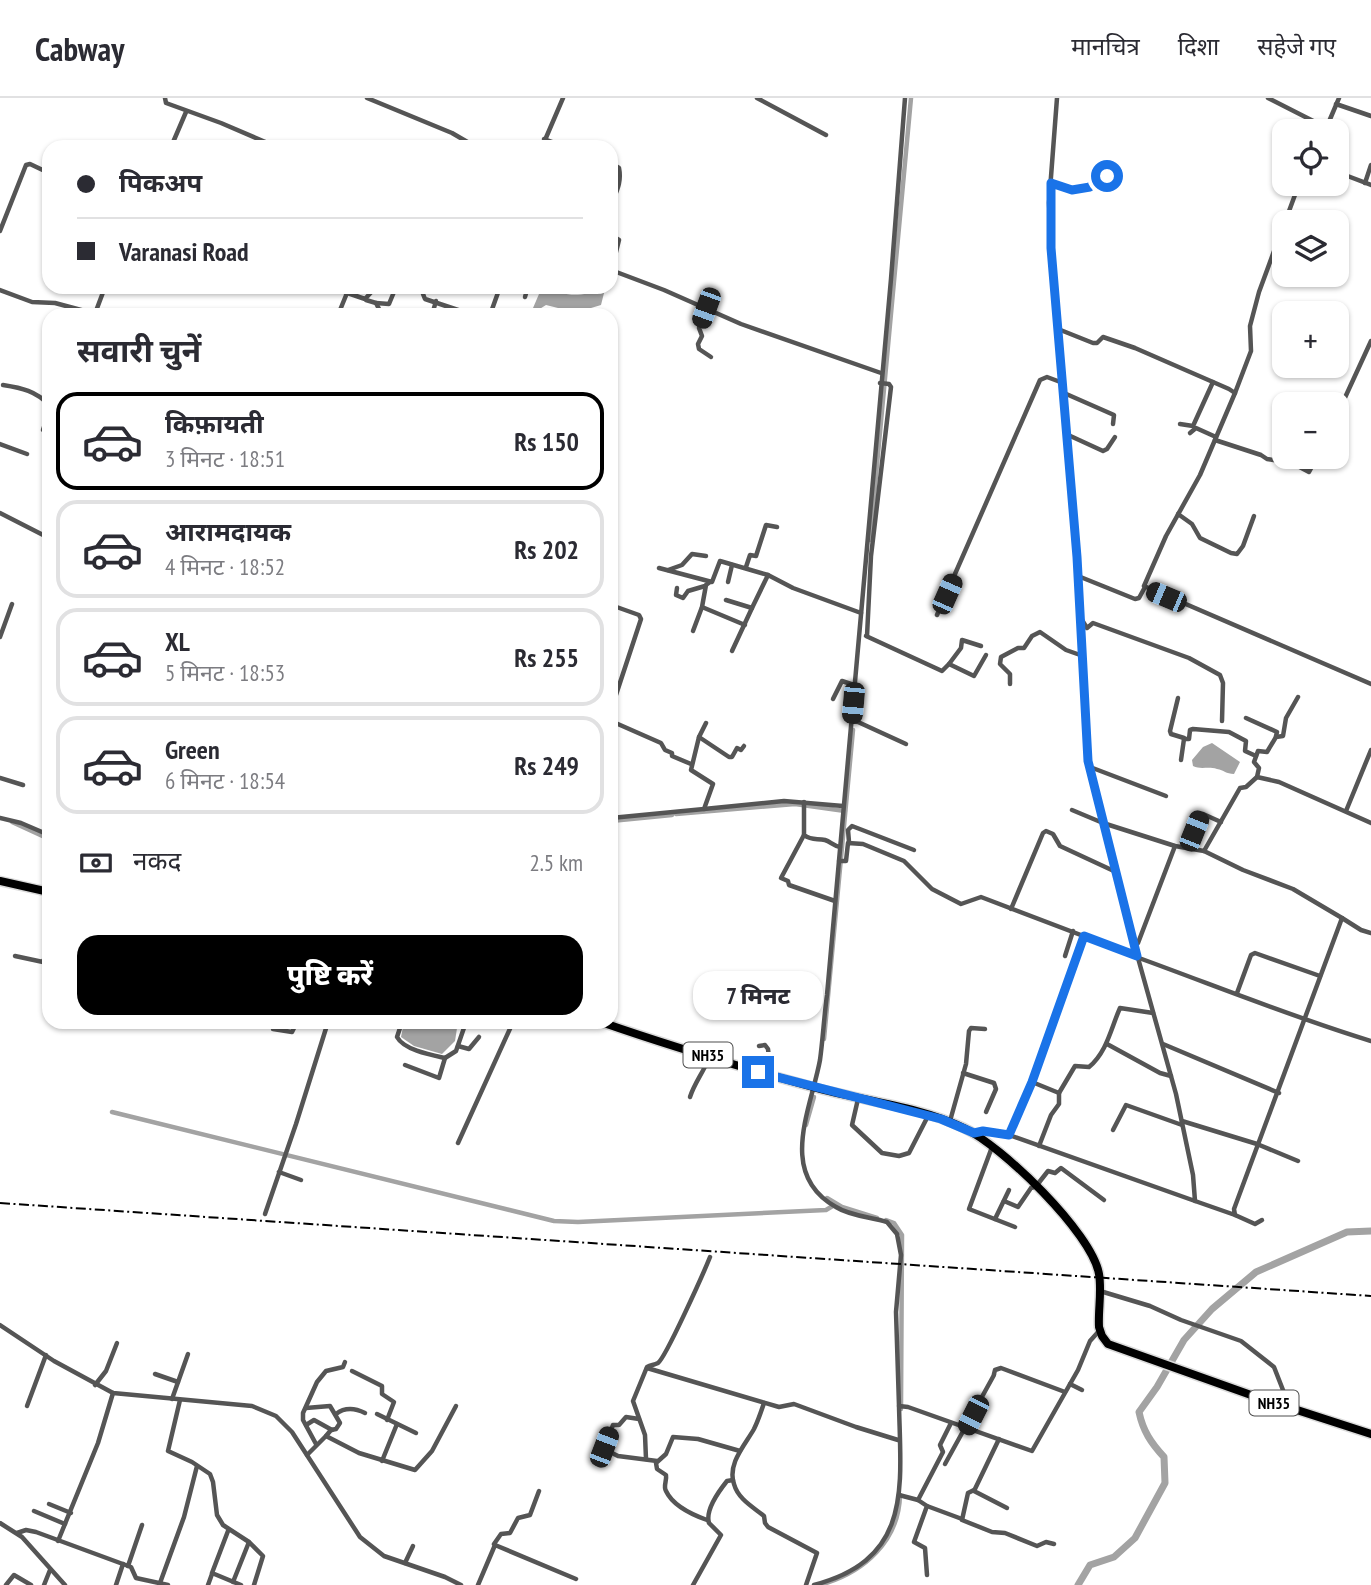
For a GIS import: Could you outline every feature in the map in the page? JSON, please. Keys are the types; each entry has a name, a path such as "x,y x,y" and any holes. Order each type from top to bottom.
{"highway":[{"path":"0,881 42,890"},
{"name":"NH35","path":"618,1027 771,1076 950,1122 974,1133 1038,1185 1076,1232 1099,1274 1100,1331 1103,1339 1112,1346 1371,1434"}],"street":[{"path":"165,98 166,103 261,140"},
{"path":"367,98 464,140"},
{"path":"387,106 391,98"},
{"path":"544,139 563,98"},
{"path":"757,98 826,135"},
{"path":"863,636 861,613 884,383 881,373 905,98"},
{"path":"1057,98 1051,183 1051,248 1079,576 1089,766 1171,1076 1193,1175 1195,1201"},
{"path":"1268,98 1306,119"},
{"path":"1330,119 1339,98"},
{"path":"1336,104 1371,116"},
{"path":"174,140 187,112"},
{"path":"0,231 26,165 42,170"},
{"path":"1349,177 1368,184 1371,165"},
{"path":"618,167 618,192"},
{"path":"1051,183 1072,190 1090,187 1097,177 1107,176"},
{"path":"1079,576 1139,598 1178,514 1200,475 1235,393 1251,351 1250,326 1272,258"},
{"path":"618,272 741,324 881,373"},
{"path":"0,290 32,302 55,303 72,308"},
{"path":"350,294 377,305 389,304 393,294"},
{"path":"365,299 370,294"},
{"path":"425,294 424,298 452,308"},
{"path":"434,308 436,301"},
{"path":"706,308 699,328 702,336 698,344 699,349 711,357"},
{"path":"1058,329 1095,343 1104,337 1135,348 1235,393"},
{"path":"1348,392 1371,341"},
{"path":"937,615 1040,380 1047,377 1064,383"},
{"path":"814,1585 841,1577 867,1561 888,1535 901,1495 899,1440 902,1406 896,1312 901,1255 898,1238 887,1222 834,1206 818,1194 809,1181 802,1154 802,1134 816,1088 820,1060 841,861 843,809 854,721 854,685 863,636 889,411 891,387 884,383"},
{"path":"1180,424 1193,426 1213,383"},
{"path":"1,386 22,388 42,399"},
{"path":"1064,393 1114,415 1113,424"},
{"path":"1190,433 1196,428 1216,439 1272,460"},
{"path":"1065,434 1103,451 1115,437"},
{"path":"0,444 27,454"},
{"path":"0,513 42,534"},
{"path":"1178,514 1192,524 1200,538 1237,554 1244,546 1254,516"},
{"path":"746,567 750,555 756,556 766,525 777,527"},
{"path":"668,570 682,565 694,554 706,556"},
{"path":"677,588 676,595 683,598 688,592 713,581 720,561 768,575 793,588 861,613"},
{"path":"728,582 732,565"},
{"path":"659,568 708,584"},
{"path":"732,651 768,575"},
{"path":"693,631 708,584"},
{"path":"1145,587 1371,684"},
{"path":"726,600 752,608"},
{"path":"0,637 12,604"},
{"path":"702,607 745,625"},
{"path":"618,608 639,615 641,619 618,689"},
{"path":"1081,620 1087,628 1093,623 1189,658 1220,675 1223,683 1222,721"},
{"path":"1010,684 1010,674 1000,664 1001,657 1018,648 1024,648 1032,636 1040,632 1066,650 1083,656"},
{"path":"863,636 940,671 961,648 962,640 981,646"},
{"path":"949,664 974,676 986,655"},
{"path":"832,699 842,681 854,685"},
{"path":"1276,737 1283,736 1286,718 1298,697"},
{"path":"1178,698 1171,734 1189,739"},
{"path":"1203,851 1240,788 1246,788 1257,777 1259,768 1254,762 1258,751 1267,752 1276,737 1277,733 1246,718"},
{"path":"854,721 906,744"},
{"path":"704,809 713,783 692,772 691,764 706,723"},
{"path":"618,724 661,743 672,756 691,764"},
{"path":"1189,739 1190,730 1193,729 1232,733 1246,741 1245,751 1255,756"},
{"path":"699,737 729,757 732,757 737,748 741,750 744,746"},
{"path":"1181,760 1184,739 1189,739"},
{"path":"1346,811 1371,751"},
{"path":"1089,766 1166,796"},
{"path":"1257,777 1279,782 1371,823"},
{"path":"0,778 23,785"},
{"path":"618,817 784,801 843,809"},
{"path":"803,805 804,835 780,878 788,881 789,886 835,901"},
{"path":"1072,810 1175,846 1203,851 1293,889 1361,930 1371,933"},
{"path":"1190,848 1194,831 1203,814 1221,821"},
{"path":"0,818 22,823 42,832"},
{"path":"841,861 849,842 848,830 852,826 914,850"},
{"path":"1011,909 1046,831 1053,834 1060,846 1116,872"},
{"path":"804,835 811,840 825,840 832,846 840,847"},
{"path":"849,842 863,844 908,863 932,889 961,904 978,897 1305,1021 1371,1041"},
{"path":"1135,946 1175,846"},
{"path":"1235,1215 1234,1209 1257,1144 1279,1093 1342,918"},
{"path":"1065,956 1073,931"},
{"path":"1009,1135 1032,1082 1084,936"},
{"path":"1237,993 1251,955 1255,953 1320,976"},
{"path":"15,956 42,962"},
{"path":"1039,1146 1051,1115 1059,1104 1059,1093 1075,1066 1091,1066 1107,1044 1120,1008 1153,1013"},
{"path":"950,1122 963,1073 969,1031 971,1028 985,1029"},
{"path":"273,1029 292,1032 294,1029"},
{"path":"265,1214 326,1029"},
{"path":"400,1029 397,1037 399,1042 445,1058"},
{"path":"405,1065 440,1078 445,1058 456,1051 464,1029"},
{"path":"458,1143 510,1029"},
{"path":"458,1046 469,1049 479,1037"},
{"path":"1162,1043 1279,1093"},
{"path":"1107,1044 1160,1073 1171,1076"},
{"path":"759,1046 765,1045 768,1049 771,1076"},
{"path":"690,1097 697,1079 703,1074 709,1056"},
{"path":"963,1073 994,1083 996,1089 986,1112"},
{"path":"1032,1082 1059,1093"},
{"path":"858,1098 852,1125 882,1153 899,1156 909,1153 928,1116"},
{"path":"1113,1130 1126,1105 1257,1144 1298,1161"},
{"path":"974,1133 983,1131 1009,1135 1255,1224 1262,1220"},
{"path":"992,1146 968,1206 971,1212 1015,1227"},
{"path":"1004,1201 1018,1207 1031,1188 1038,1185 1048,1171 1055,1172 1061,1168 1104,1200"},
{"path":"279,1172 301,1180"},
{"path":"995,1219 1009,1190"},
{"path":"646,1459 645,1435 633,1401 647,1368 661,1359 710,1257"},
{"path":"1100,1291 1146,1304 1181,1320 1241,1341 1272,1365 1290,1408"},
{"path":"0,1325 113,1393 252,1406 276,1416 292,1432 360,1537 384,1556 461,1585"},
{"path":"902,1406 1028,1451 1034,1450 1090,1341 1100,1331"},
{"path":"96,1384 106,1371 117,1343"},
{"path":"172,1398 187,1354"},
{"path":"27,1406 46,1355"},
{"path":"316,1444 302,1417 317,1382 325,1372 343,1367 345,1362"},
{"path":"647,1368 781,1408 794,1404 899,1440"},
{"path":"945,1464 995,1370 1001,1368 1065,1392"},
{"path":"352,1371 382,1386 382,1394 394,1402 387,1420"},
{"path":"155,1374 178,1382"},
{"path":"1070,1384 1082,1390"},
{"path":"58,1541 105,1424 113,1393"},
{"path":"180,1400 168,1451 197,1466 212,1478 217,1515 228,1531 249,1542 264,1557 254,1585"},
{"path":"764,1403 753,1430 740,1451 733,1480 741,1496 765,1517 766,1525 817,1553 806,1585"},
{"path":"306,1408 328,1405 340,1423 307,1455"},
{"path":"326,1436 354,1451 415,1470 432,1451 456,1406"},
{"path":"336,1414 343,1409 358,1409 365,1413"},
{"path":"377,1414 416,1433"},
{"path":"640,1420 626,1417 619,1425 613,1425 604,1449 618,1455 657,1461 666,1454 673,1437 698,1439 740,1451"},
{"path":"306,1425 314,1420 332,1430"},
{"path":"918,1500 942,1454 940,1445 951,1423"},
{"path":"382,1461 397,1424"},
{"path":"962,1519 968,1493 974,1490 999,1440"},
{"path":"657,1461 657,1469 667,1477 664,1488 669,1495 691,1514 707,1520 721,1535 693,1585"},
{"path":"17,1533 31,1530 126,1565 132,1568 134,1577 164,1584 197,1466"},
{"path":"707,1520 723,1485 733,1480"},
{"path":"974,1490 1007,1508"},
{"path":"478,1585 501,1534 510,1533 519,1518 530,1515 539,1491"},
{"path":"901,1495 992,1532 1005,1533 1037,1546 1046,1542 1054,1544"},
{"path":"49,1504 71,1513"},
{"path":"927,1506 914,1542 925,1548 928,1575"},
{"path":"34,1511 65,1524"},
{"path":"0,1523 17,1533 65,1585"},
{"path":"116,1585 142,1525"},
{"path":"208,1585 228,1531"},
{"path":"233,1582 249,1542"},
{"path":"494,1545 576,1579"},
{"path":"405,1563 414,1546"},
{"path":"44,1585 50,1570"},
{"path":"212,1573 241,1585"},
{"path":"6,1585 14,1575 31,1585"}],"shaded area":[{"path":"539,294 604,294 601,305 591,308 558,308 546,305 533,308"},
{"path":"1212,743 1240,762 1234,774 1193,766 1192,760 1203,747"},
{"path":"403,1029 457,1029 455,1041 442,1054 414,1046 401,1037"}],"waterway":[{"path":"870,540 911,98"},
{"path":"824,1039 853,730"},
{"path":"676,814 795,804 845,811"},
{"path":"618,820 672,815"},
{"path":"12,822 42,836"},
{"path":"806,1125 814,1097"},
{"path":"112,1112 554,1221 826,1210 836,1204"},
{"path":"827,1198 842,1207 877,1218"},
{"path":"886,1220 894,1223 902,1235 901,1409"},
{"path":"1078,1585 1090,1565 1114,1557 1135,1538 1165,1483 1164,1457 1148,1436 1139,1412 1184,1340 1212,1309 1256,1272 1347,1232 1371,1231"},
{"path":"823,1584 852,1572 876,1552 893,1527 900,1495"}],"railway":[{"path":"0,1203 1371,1296"}],"route":[{"path":"758,1072 941,1119 974,1133 983,1131 1009,1135 1032,1082 1084,936 1137,956 1088,761 1077,557 1065,434 1064,383 1049,203 1051,183 1072,190 1090,187 1095,178 1107,176"}]}
